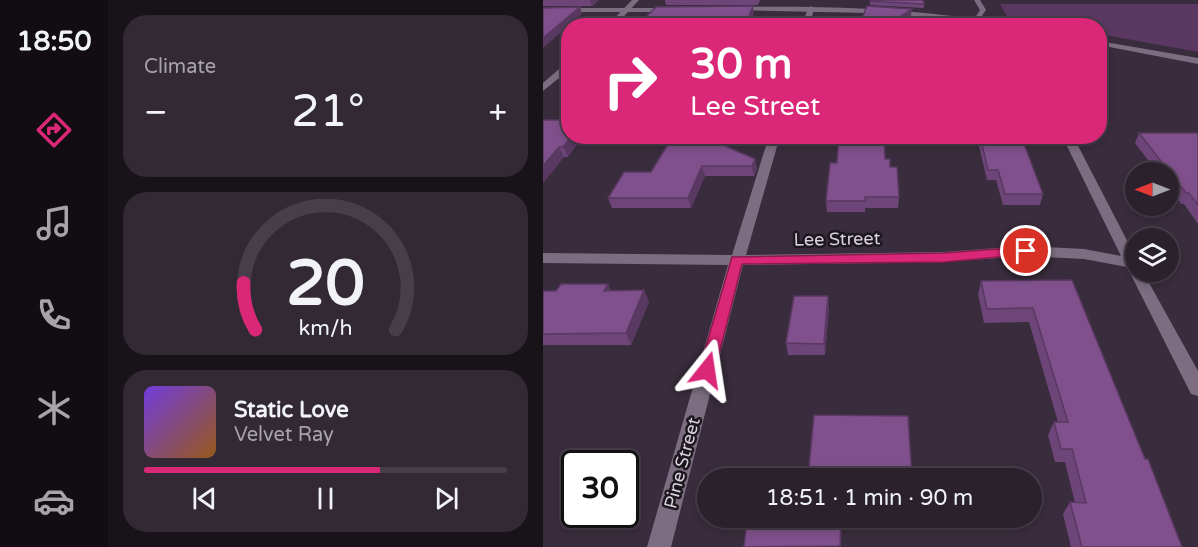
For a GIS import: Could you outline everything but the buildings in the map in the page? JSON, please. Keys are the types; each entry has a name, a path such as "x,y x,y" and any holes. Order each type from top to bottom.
{"street":[{"path":"617,18 636,0"},
{"path":"977,0 983,10 979,18"},
{"path":"808,18 811,8"},
{"path":"722,9 811,8 912,12 955,18"},
{"path":"543,10 680,10"},
{"path":"1107,44 1198,61"},
{"path":"543,88 561,72"},
{"name":"Pine Street","path":"659,547 737,260 750,224 773,144"},
{"path":"1071,144 1125,250"},
{"name":"Lee Street","path":"543,258 737,260 944,257 1026,251 1085,254 1125,265"},
{"path":"1141,282 1198,388"}],"shaded area":[{"path":"1000,4 1198,4 1198,52 1107,35 1107,18 1008,18"}],"route":[{"path":"707,370 737,260 978,256 1026,251"}]}
